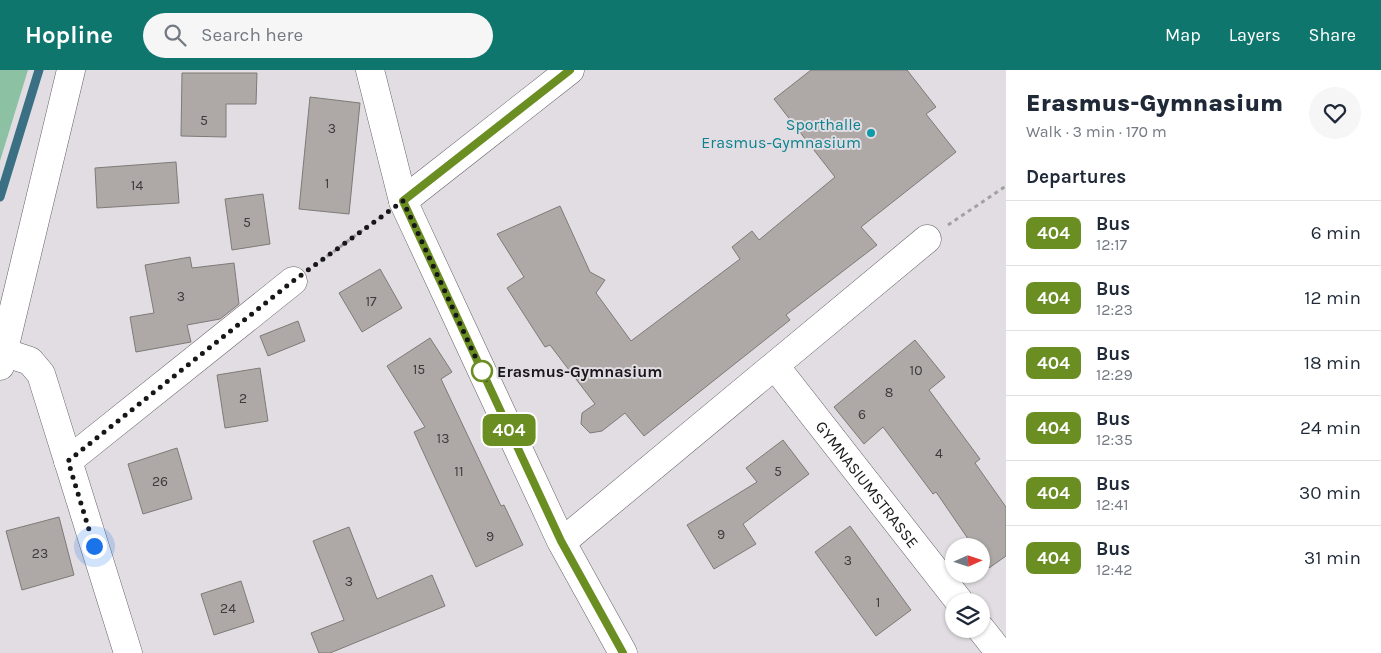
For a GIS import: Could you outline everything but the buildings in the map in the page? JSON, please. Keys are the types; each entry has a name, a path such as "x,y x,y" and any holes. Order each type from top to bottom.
{"street":[{"path":"71,70 2,359 30,361 41,374 128,653"},
{"path":"370,70 403,201 562,542 622,653"},
{"path":"403,201 570,70"},
{"path":"562,542 927,239"},
{"path":"68,461 293,281"},
{"name":"GYMNASIUMSTRASSE","path":"775,366 953,593"},
{"path":"988,638 1000,653"}],"path":[{"path":"927,239 1006,186"},
{"path":"293,281 403,201"}],"green space":[{"path":"0,70 28,70 0,161"}],"waterway":[{"path":"0,197 39,70"}],"bus line":[{"name":"404","path":"570,70 403,201 561,541 623,653"}],"place":[{"name":"Sporthalle Erasmus-Gymnasium","path":"871,133"},
{"name":"Erasmus-Gymnasium","path":"482,371"}],"route":[{"path":"94,546 68,461 293,281 403,201 486,380 482,371"}]}
